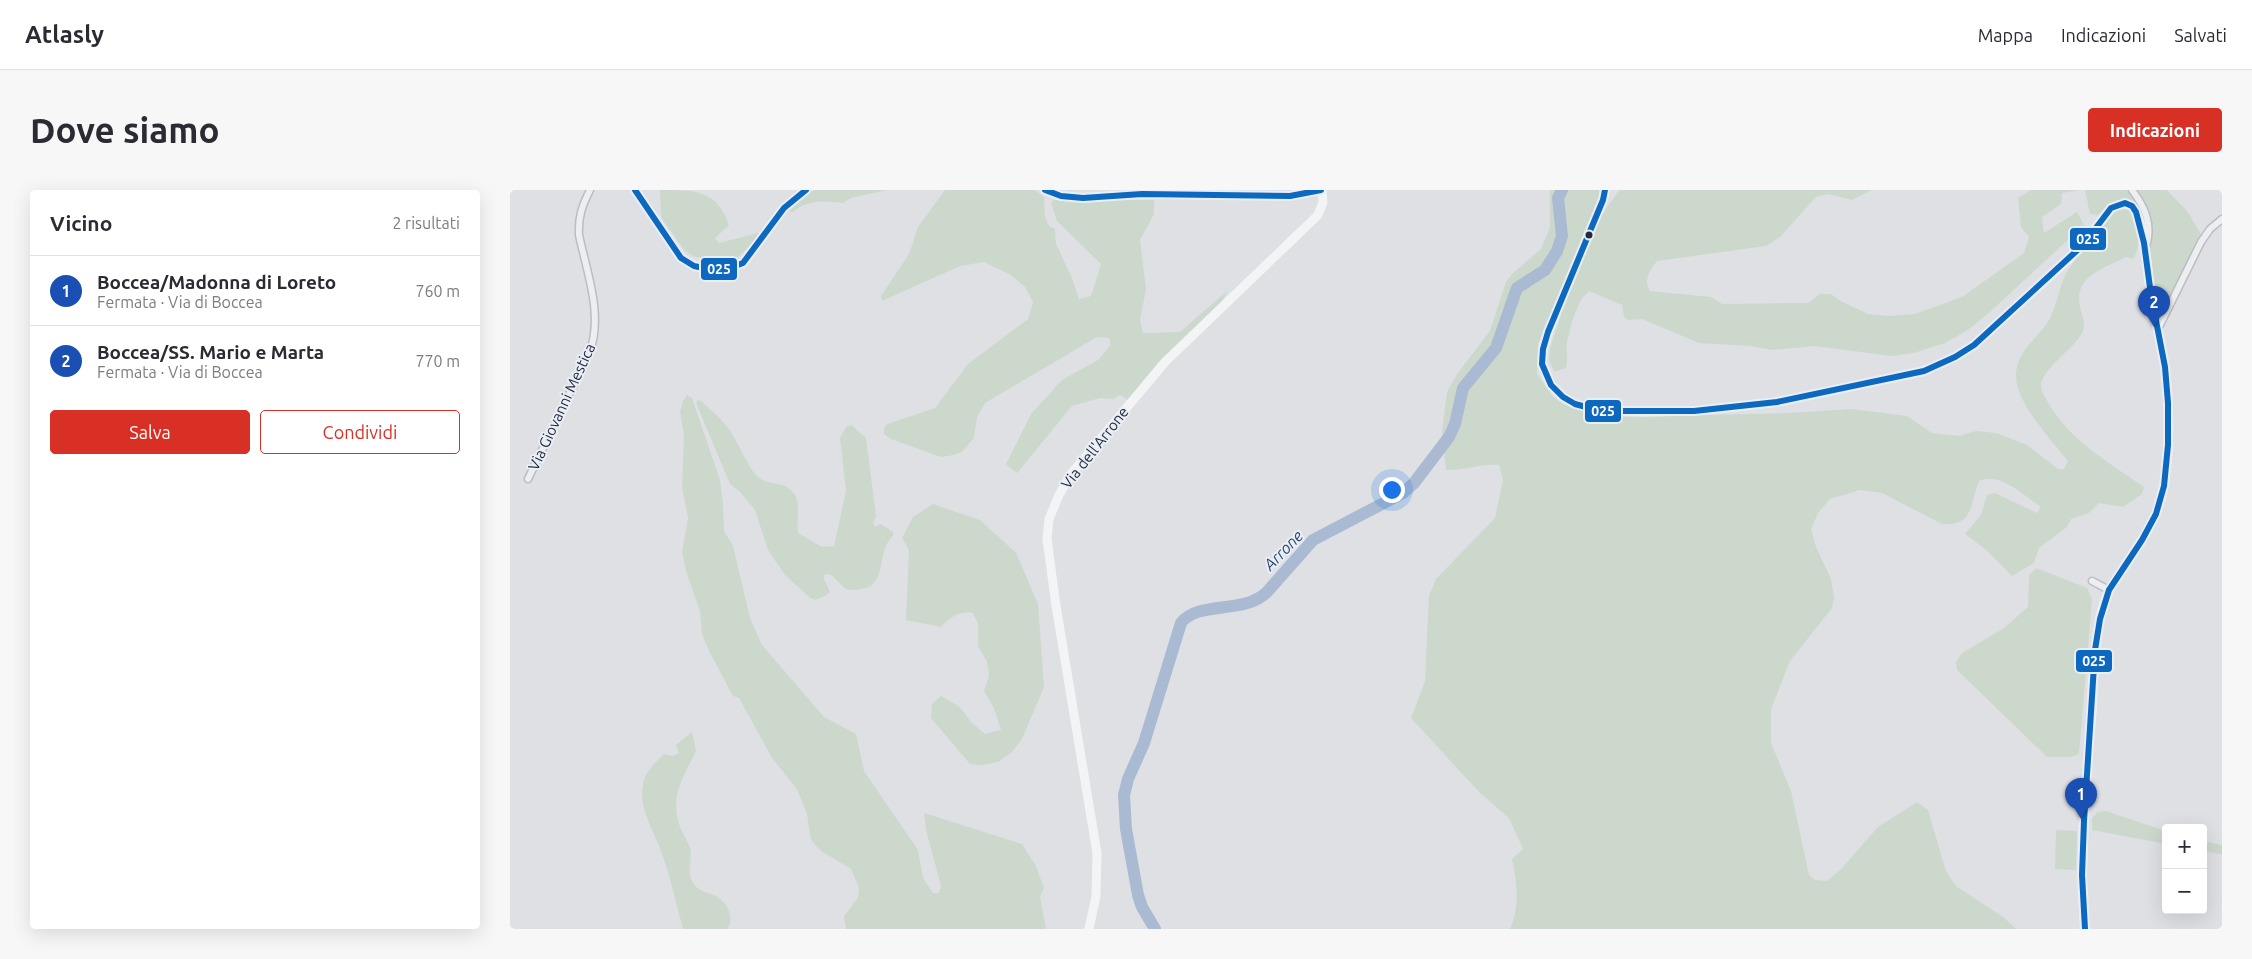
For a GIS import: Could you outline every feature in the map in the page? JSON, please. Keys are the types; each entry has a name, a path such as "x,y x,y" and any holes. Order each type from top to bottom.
{"street":[{"name":"Via Giovanni Mestica","path":"528,479 590,351 595,336 595,312 578,223 580,213 590,190"},
{"path":"635,190 681,258 692,265 709,270 740,265 784,208 806,190"},
{"path":"1045,190 1061,196 1078,198 1142,194 1290,196 1322,190"},
{"name":"Via dell'Arrone","path":"1089,929 1096,896 1097,858 1056,606 1048,539 1049,518 1071,474 1165,362 1318,215 1323,202 1322,190"},
{"path":"1605,190 1603,200 1548,332 1542,356 1546,375 1557,392 1575,404 1601,411 1694,411 1777,402 1924,371 1956,357 1974,345 2083,245 2106,213 2116,204 2127,204 2136,211 2145,252 2166,376 2169,419 2164,487 2157,512 2147,532 2104,599 2097,632 2084,811 2085,929"},
{"path":"2132,190 2145,209 2148,220 2149,239 2145,252"},
{"path":"2158,329 2201,242 2210,229 2222,219"},
{"path":"2092,581 2109,590"}],"shaded area":[{"path":"660,190 703,194 718,205 729,225 715,238 719,243 758,233 757,239 738,257 718,262 693,256 684,250 661,217"},
{"path":"816,190 887,190 851,198 843,203 817,202 805,205 793,212 789,211 810,192"},
{"path":"945,190 1035,190 1044,197 1045,217 1049,226 1055,229 1056,244 1072,278 1079,299 1091,296 1101,264 1057,221 1051,203 1054,200 1154,200 1154,214 1140,240 1146,289 1140,320 1143,333 1180,332 1227,291 1222,302 1128,400 1120,395 1113,399 1100,398 1072,406 1017,473 1006,464 1031,414 1062,380 1098,360 1111,345 1109,338 1097,337 985,403 977,417 974,438 962,452 941,457 891,439 884,434 884,429 887,424 935,408 968,364 1028,319 1033,302 1025,287 1011,275 984,262 960,266 882,301 881,296 909,254 918,227"},
{"path":"1550,190 1599,190 1600,197 1538,344 1537,374 1553,397 1563,404 1591,413 1626,417 1789,413 1851,409 1907,416 1932,433 1959,436 1976,431 1996,433 2027,445 2058,469 2064,469 2068,461 2035,420 2021,397 2017,385 2017,365 2025,349 2042,330 2051,316 2063,281 2075,260 2115,212 2121,208 2129,210 2137,228 2139,241 2133,259 2126,257 2098,271 2084,282 2080,290 2079,299 2084,328 2073,345 2048,371 2041,386 2047,401 2066,427 2103,459 2144,487 2142,494 2123,507 2099,503 2089,513 2071,519 2067,527 2039,548 2034,563 2012,576 1985,549 1965,534 1981,515 1987,495 1995,493 2037,513 2041,507 2020,491 2003,482 1995,479 1979,481 1969,512 1960,522 1952,524 1942,524 1882,493 1860,490 1830,499 1818,513 1811,529 1816,547 1831,579 1834,598 1832,608 1790,661 1771,709 1771,743 1791,791 1809,875 1815,880 1827,881 1841,869 1878,827 1917,802 1928,810 1946,871 1956,886 2003,917 2016,929 1510,929 1517,895 1512,859 1523,849 1509,818 1479,792 1411,718 1425,681 1429,596 1436,579 1495,518 1503,480 1499,465 1446,470 1442,431 1447,392 1457,374 1490,331 1506,282 1513,273 1541,249 1550,227"},
{"path":"1620,190 1872,190 1852,200 1828,194 1816,197 1780,237 1766,246 1657,261 1648,275 1647,283 1650,291 1711,297 1722,304 1808,303 1820,294 1831,294 1868,314 1889,316 1915,314 1962,297 2024,253 2029,237 2021,227 2018,198 2031,190 2080,190 2062,193 2061,204 2042,217 2044,233 2077,212 2084,225 1968,330 1945,343 1914,353 1891,356 1815,346 1773,350 1750,346 1699,343 1642,319 1628,320 1624,317 1622,305 1589,291 1581,301 1572,322 1567,343 1566,368 1554,372 1549,359 1550,348 1578,265 1596,225"},
{"path":"2085,190 2129,190 2139,200 2139,208 2127,203 2117,203 2098,215 2090,214"},
{"path":"2136,190 2167,190 2187,211 2201,234 2160,317 2154,293 2150,260 2149,214"},
{"path":"687,395 692,398 720,480 724,531 733,546 750,618 762,645 824,717 856,734 864,771 918,850 923,878 933,893 939,893 941,886 926,830 924,813 1022,844 1036,866 1044,888 1040,897 1046,929 846,929 844,916 858,898 859,888 851,869 821,851 811,840 807,814 797,789 772,758 739,698 733,696 702,634 700,611 686,571 682,552 688,518 682,487 684,435 680,412"},
{"path":"698,400 727,427 749,465 760,479 791,490 798,504 798,533 822,547 834,546 846,491 840,438 846,427 851,425 866,438 876,516 873,523 875,527 881,524 893,532 893,536 885,550 879,574 870,586 858,590 848,590 831,575 824,575 830,592 815,600 809,597 785,575 768,550 755,510 741,493 730,484 696,403"},
{"path":"933,504 980,520 1016,553 1038,604 1044,687 1022,739 1012,752 998,762 983,765 970,764 931,718 932,704 941,696 960,707 971,722 985,734 1001,730 994,708 984,691 989,676 987,662 978,646 978,624 973,613 963,613 955,616 941,627 906,620 909,550 902,538 913,517"},
{"path":"2036,568 2087,588 2092,599 2079,754 2071,757 2047,757 1957,670 1956,662 1962,653 2004,628 2028,607 2029,575"},
{"path":"692,732 696,751 679,787 676,806 677,816 690,848 691,878 698,888 718,897 726,905 730,915 730,925 727,929 683,929 664,860 643,802 643,785 648,771 664,754 673,756 679,753 676,745"},
{"path":"2106,811 2162,830 2162,843 2092,830 2092,818 2098,812"},
{"path":"2056,830 2077,831 2076,870 2055,869"},
{"path":"2207,842 2222,845 2222,855 2207,851"}],"waterway":[{"name":"Arrone","path":"1155,929 1142,907 1138,895 1126,829 1124,795 1128,779 1144,743 1181,623 1189,616 1198,612 1234,606 1257,599 1267,592 1313,540 1403,493 1414,483 1449,437 1455,424 1463,388 1496,348 1517,288 1545,270 1557,251 1562,236 1558,198 1562,190"}],"transit line":[{"name":"025","path":"635,190 681,258 694,266 713,270 730,268 743,263 784,208 806,190"},
{"name":"025","path":"1045,190 1061,196 1083,198 1142,194 1290,196 1321,190"},
{"name":"025","path":"1605,190 1603,200 1548,332 1543,349 1542,364 1551,385 1563,397 1575,404 1601,411 1694,411 1777,402 1924,371 1955,357 1974,345 2083,245 2111,208 2125,203 2132,206 2136,212 2144,243 2151,295 2165,367 2168,403 2168,445 2164,486 2156,514 2142,540 2109,590 2100,619 2095,650 2084,821 2082,875 2085,929"}],"place":[{"name":"Boccea/SS. Mario e Marta","path":"2154,327"},
{"name":"Boccea/Madonna di Loreto","path":"2081,819"}]}
